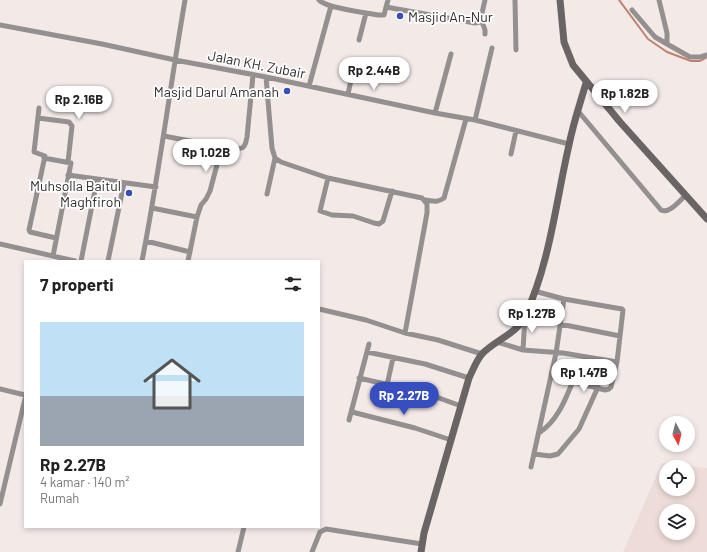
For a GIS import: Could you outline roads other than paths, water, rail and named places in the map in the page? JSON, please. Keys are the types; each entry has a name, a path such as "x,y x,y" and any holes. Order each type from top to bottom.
{"street":[{"path":"142,260 156,187 175,60 186,0"},
{"path":"319,0 331,6 383,16 385,14 388,0"},
{"path":"386,8 475,23 480,22 485,0"},
{"path":"515,0 516,50"},
{"path":"560,0 564,42 573,66 586,83 707,219"},
{"path":"659,0 668,33 667,44"},
{"path":"309,86 331,6"},
{"path":"632,10 655,37 690,57 707,55"},
{"path":"359,40 366,13"},
{"path":"481,18 485,34"},
{"name":"Jalan KH. Zubair","path":"0,25 102,44 475,120 569,144"},
{"path":"475,120 492,48"},
{"path":"435,113 451,54"},
{"path":"348,94 353,71"},
{"path":"164,136 239,148 246,144 253,75"},
{"path":"266,77 272,148 275,158 266,194"},
{"path":"523,350 525,317 546,254 569,144 586,83"},
{"path":"39,108 34,152 44,155 44,158 68,162"},
{"path":"578,111 660,210 670,210 686,196"},
{"path":"38,118 70,122 72,126 68,162 71,163 53,256"},
{"path":"275,158 280,162 328,178 392,191 425,200 435,202 440,201 444,198 466,119"},
{"path":"511,154 516,131"},
{"path":"188,260 197,217 201,205 210,191 222,146"},
{"path":"44,158 28,230 30,232 56,238"},
{"path":"68,175 156,187"},
{"path":"328,178 320,211 339,216 353,216 379,224 383,221 392,191"},
{"path":"81,260 97,180"},
{"path":"108,260 124,183"},
{"path":"405,333 427,213 428,206 425,200"},
{"path":"152,208 197,217"},
{"path":"146,241 190,252"},
{"path":"0,244 53,256 58,259"},
{"path":"534,291 564,299 622,308 624,315 617,362 611,387 609,389 605,390 551,376"},
{"path":"531,467 556,353 564,299"},
{"path":"320,309 366,320 405,333 438,340 482,354"},
{"path":"421,552 424,532 469,378 475,364 482,354 496,342 513,331 525,317"},
{"path":"560,324 620,336"},
{"path":"496,342 523,350 556,353 617,362"},
{"path":"349,420 369,344"},
{"path":"367,352 425,364 469,378"},
{"path":"387,385 393,358"},
{"path":"359,378 428,394 462,406"},
{"path":"539,433 558,413 573,381"},
{"path":"534,454 550,456 558,454 579,429 598,387"},
{"path":"0,389 24,395"},
{"path":"0,504 24,403"},
{"path":"352,412 415,428 451,440"},
{"path":"238,552 244,528"},
{"path":"312,552 320,532 326,529 422,544"}],"waterway":[{"path":"619,0 648,39 667,52 691,61 700,61 707,57"}],"place":[{"name":"Masjid An-Nur","path":"400,16"},
{"name":"Masjid Darul Amanah","path":"287,91"},
{"name":"Muhsolla Baitul Maghfiroh","path":"129,193"}]}
